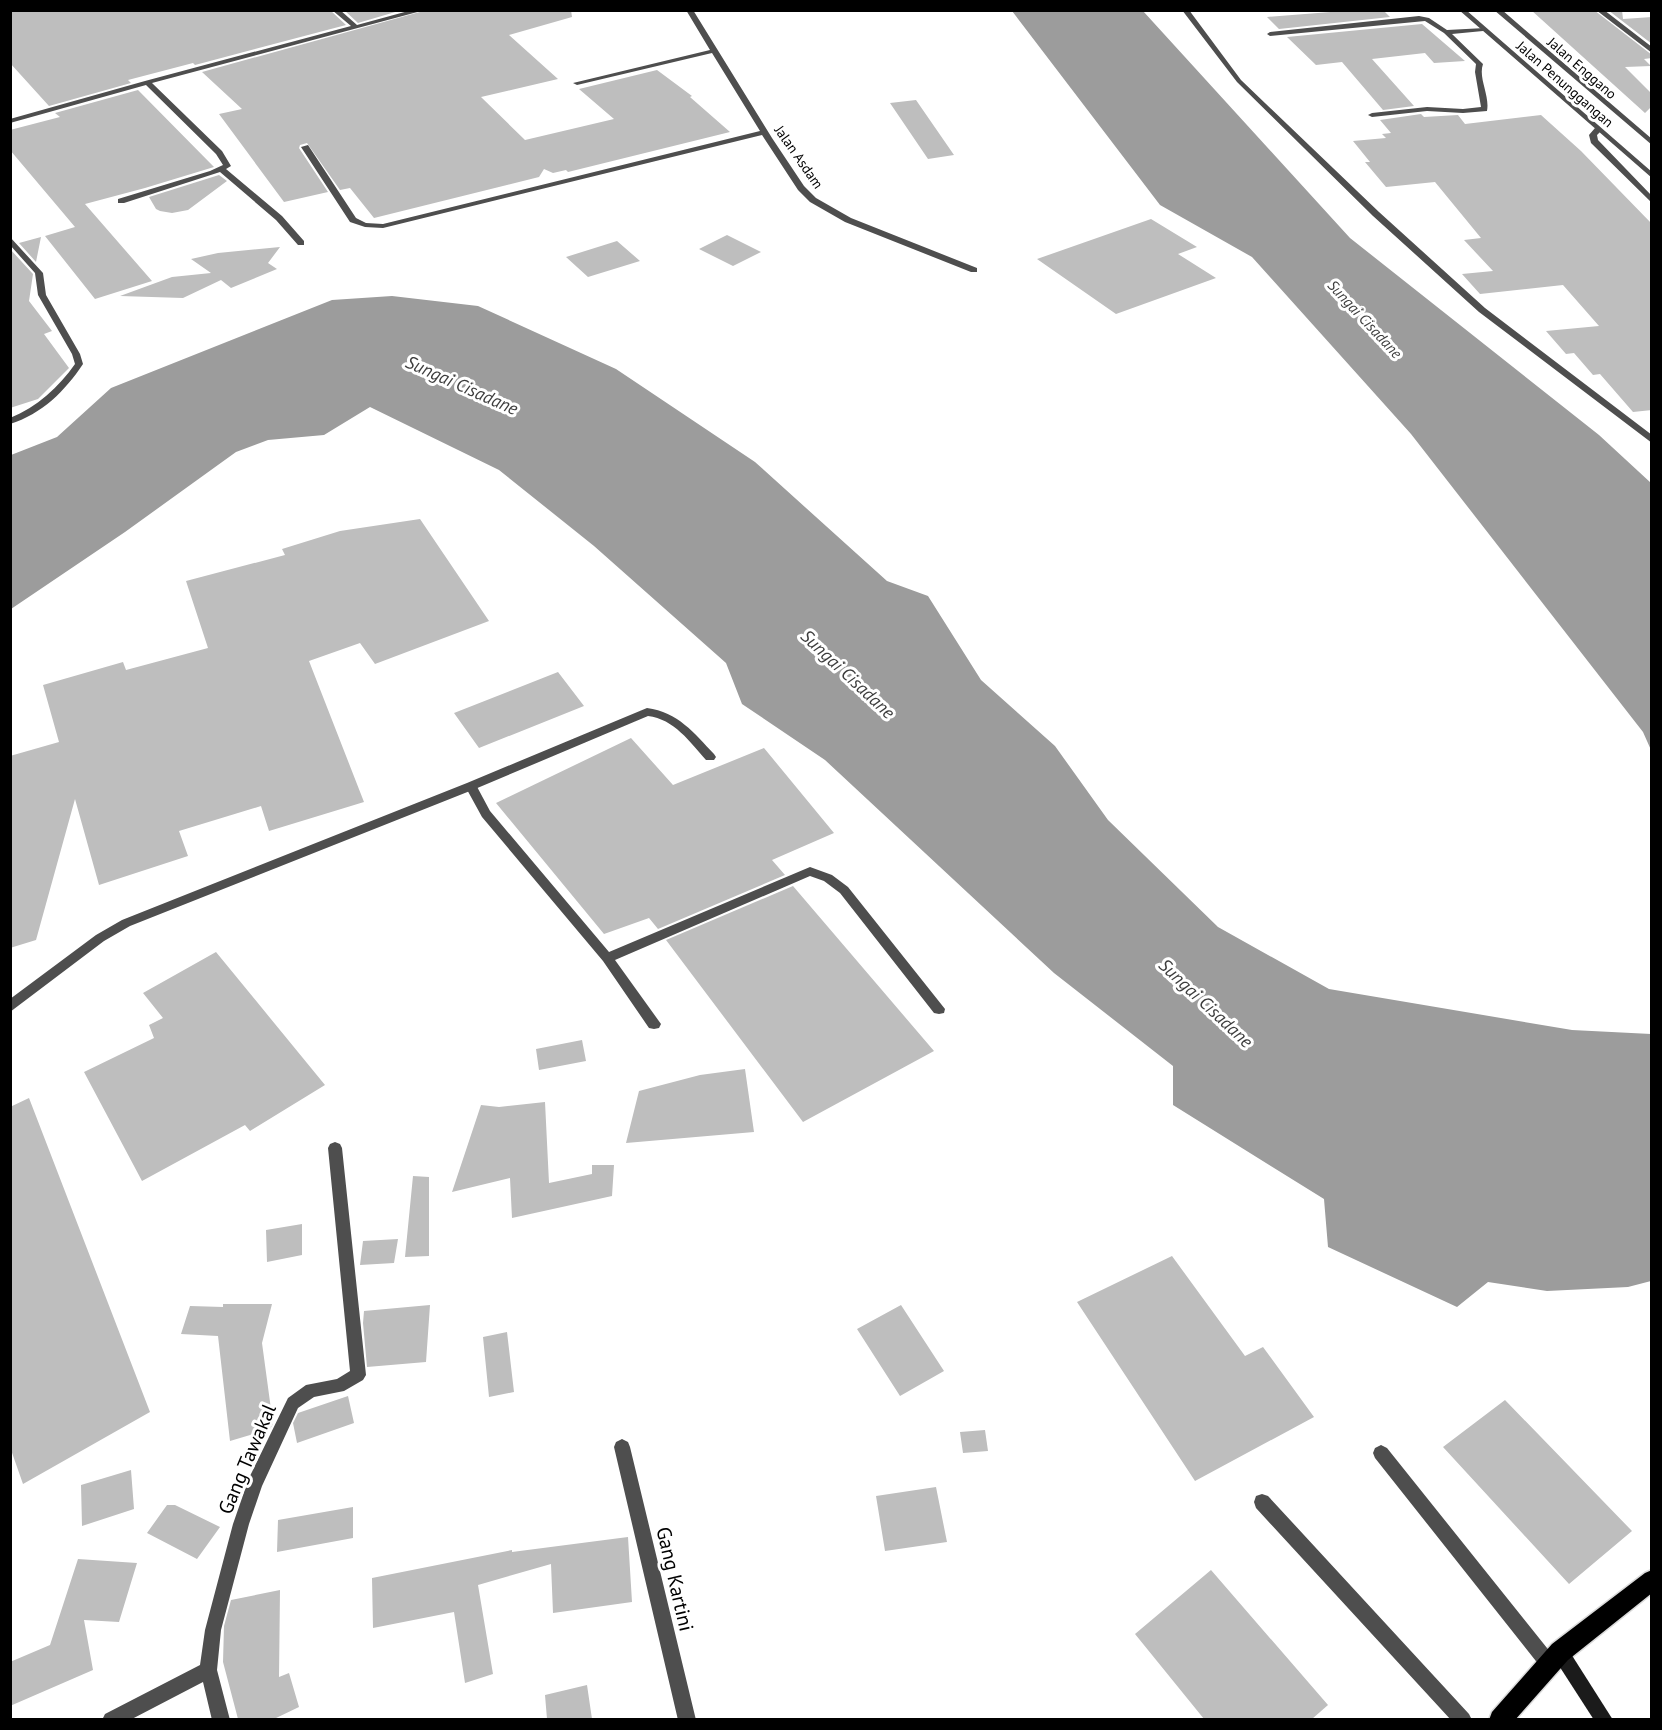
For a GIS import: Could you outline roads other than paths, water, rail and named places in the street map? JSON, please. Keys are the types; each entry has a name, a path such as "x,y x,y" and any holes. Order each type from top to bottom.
{"main road":[{"path":"1500,1719 1555,1658 1652,1580"}],"street":[{"path":"335,10 356,27"},
{"path":"10,121 147,82 422,10"},
{"name":"Jalan Asdam","path":"688,10 764,132 801,188 813,200 848,220 974,270"},
{"path":"1185,10 1239,81 1376,214 1482,309 1652,440"},
{"name":"Jalan Penunggangan","path":"1462,10 1652,176"},
{"name":"Jalan Enggano","path":"1497,10 1652,143"},
{"path":"1599,11 1652,51"},
{"path":"1270,33 1427,19 1446,32 1480,64 1478,81 1485,98 1484,109 1463,111 1427,109 1372,115"},
{"path":"1446,32 1483,29"},
{"path":"577,83 713,51"},
{"path":"121,201 222,170 227,166 223,158 147,82"},
{"path":"1598,130 1593,135 1594,141 1652,201"},
{"path":"305,147 353,220 365,225 383,226 764,132"},
{"path":"222,170 279,218 301,243"},
{"path":"10,239 39,273 42,295 76,354 79,364 72,375 31,413 10,421"},
{"path":"10,1007 100,938 126,923 471,786 647,712 658,712 670,716 710,757"},
{"path":"471,786 486,814 607,958 654,1024"},
{"path":"607,958 795,876 810,872 828,878 844,890 939,1009"},
{"name":"Gang Tawakal","path":"221,1719 208,1670 213,1630 241,1524 255,1484 293,1403 310,1390 339,1386 358,1376 335,1148"},
{"name":"Gang Kartini","path":"622,1448 687,1719"},
{"path":"1381,1453 1604,1719"},
{"path":"1262,1502 1463,1719"},
{"path":"111,1719 208,1670"}],"water":[{"name":"Sungai Cisadane","path":"1012,11 1143,11 1350,238 1599,435 1651,483 1651,750 1643,732 1411,434 1252,257 1160,205"},
{"name":"Sungai Cisadane","path":"392,296 478,306 616,369 755,462 887,581 928,596 981,680 1055,746 1108,820 1218,927 1329,989 1572,1030 1651,1034 1651,1281 1628,1287 1547,1291 1488,1282 1457,1307 1328,1247 1324,1199 1173,1105 1173,1066 1054,973 825,760 742,704 726,663 594,546 499,470 370,407 324,435 268,440 236,452 125,532 11,609 11,455 57,437 111,388 332,300"}]}
